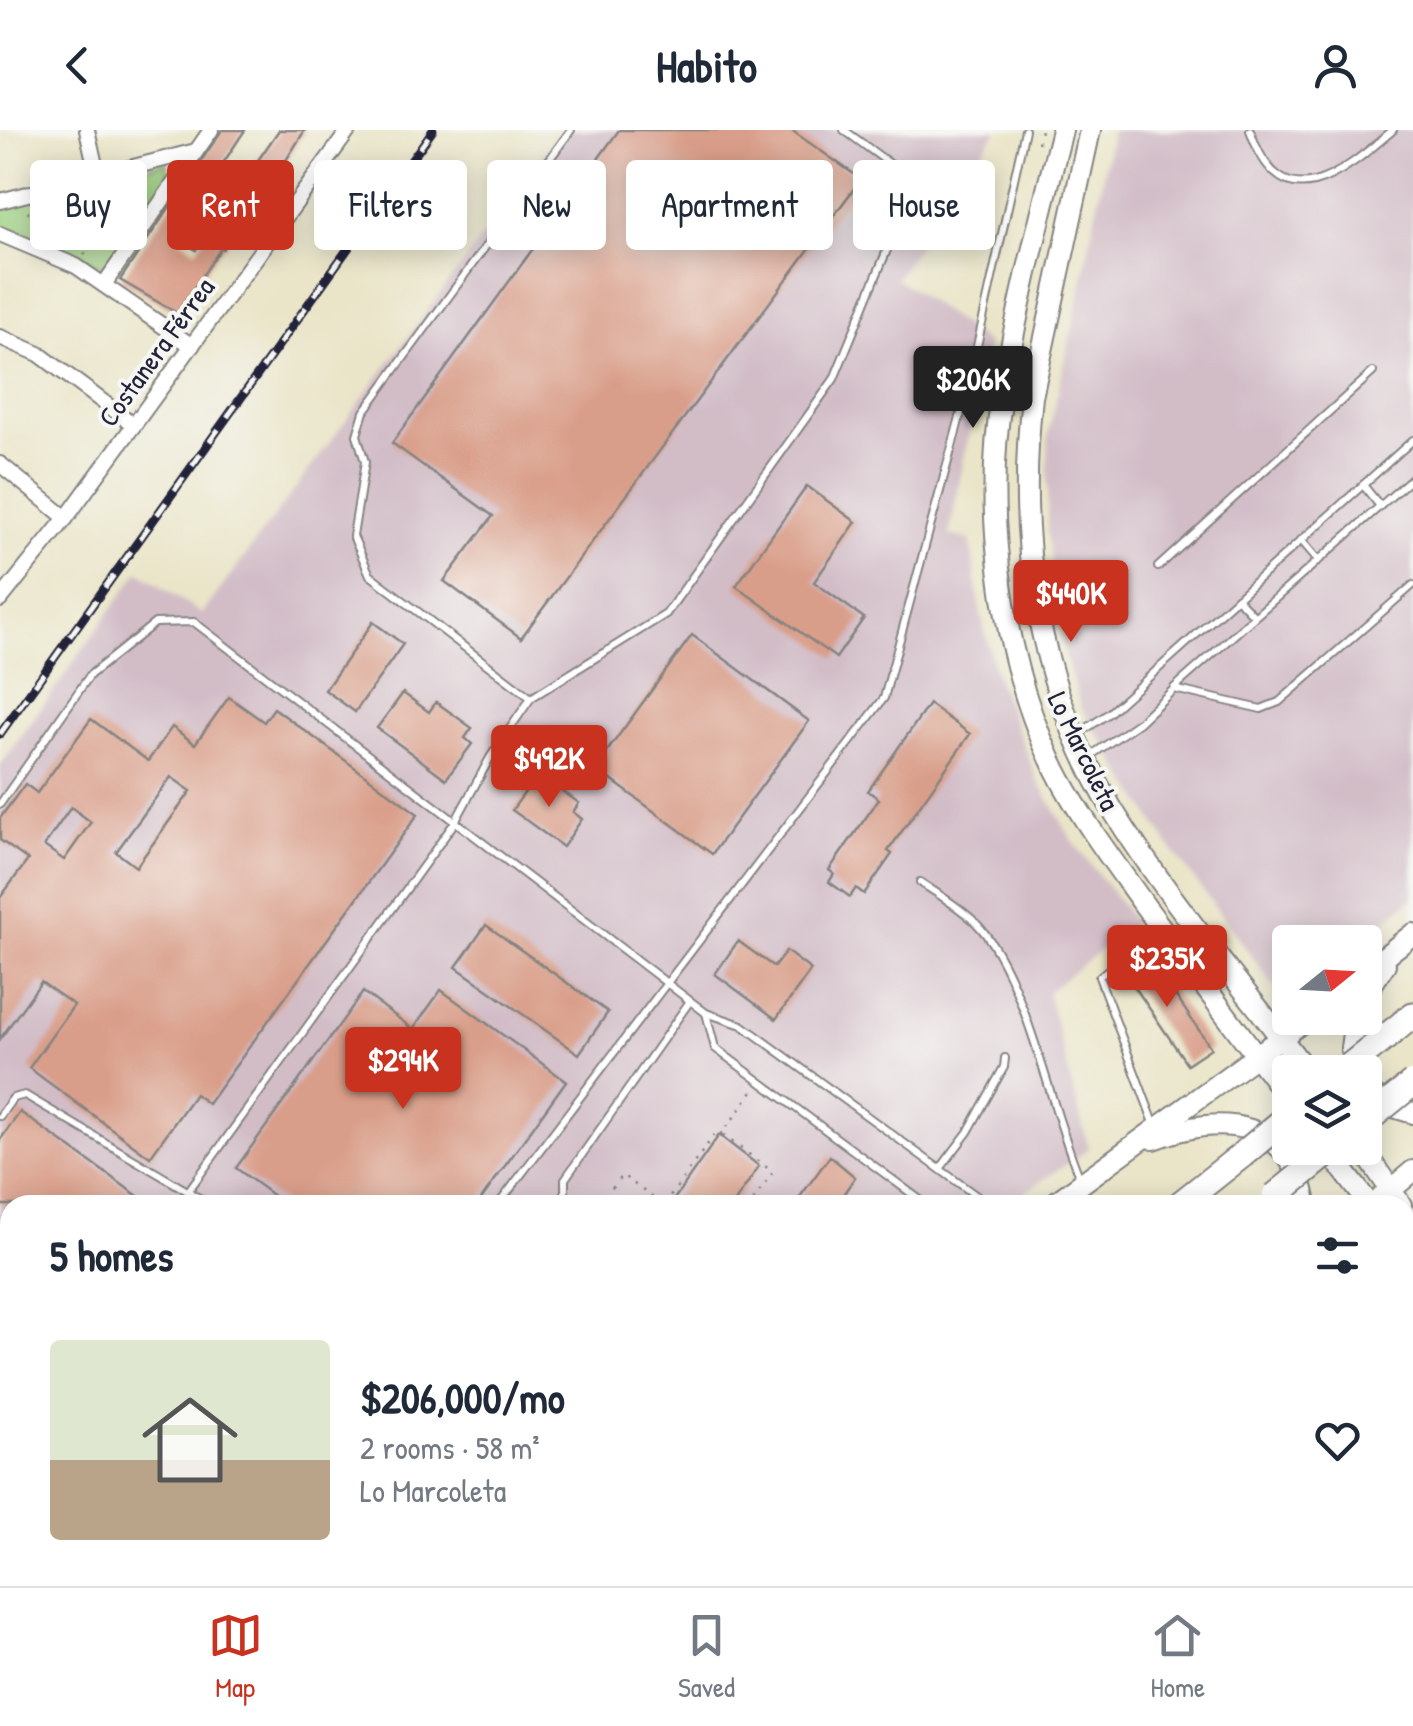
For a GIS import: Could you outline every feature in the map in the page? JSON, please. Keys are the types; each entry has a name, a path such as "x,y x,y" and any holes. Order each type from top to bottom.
{"highway":[{"path":"1363,1055 1413,1015"},
{"path":"1382,1108 1413,1083"},
{"path":"1192,1195 1272,1130"},
{"path":"1275,1195 1313,1165"}],"main road":[{"name":"Lo Marcoleta","path":"1062,130 1002,398 996,467 1001,576 1016,655 1038,732 1086,824 1272,1077"},
{"name":"Lo Marcoleta","path":"1090,130 1028,431 1026,533 1038,620 1074,736 1132,840 1294,1055"},
{"path":"1025,288 1036,297 1052,300"},
{"path":"1016,330 1029,331 1044,342"},
{"path":"1382,958 1405,940"},
{"path":"1382,972 1405,940"},
{"path":"1065,1195 1286,1035"},
{"path":"1382,1102 1413,1113"},
{"path":"1129,1149 1172,1132 1208,1124 1250,1130 1285,1154 1303,1195"},
{"path":"1340,1165 1364,1195"},
{"path":"1374,1165 1396,1195"},
{"path":"1398,1195 1413,1171"}],"street":[{"path":"87,130 94,160"},
{"path":"105,284 211,130"},
{"name":"Costanera Férrea","path":"1,596 66,518 349,130"},
{"path":"147,164 196,151"},
{"path":"0,201 30,194"},
{"path":"0,234 76,266 192,346"},
{"path":"0,336 39,354 134,425"},
{"path":"0,464 66,518"}],"lane":[{"path":"531,698 370,575 353,536 365,462 358,423 571,130"},
{"path":"189,1190 454,822 491,756 531,698 666,614 834,378 910,194 901,172 844,130"},
{"path":"506,1195 884,698 967,391 1025,130"},
{"path":"1254,132 1260,155 1277,172 1298,183 1308,183 1342,172 1392,130"},
{"path":"1158,567 1372,372"},
{"path":"1074,736 1109,713 1413,440"},
{"path":"1086,760 1138,723 1413,477"},
{"path":"1363,485 1380,506"},
{"path":"1301,540 1318,560"},
{"path":"1174,689 1262,709 1279,702 1413,585"},
{"path":"1236,598 1254,616"},
{"path":"0,804 90,675 155,622 194,622 706,1013 742,1025 975,1195"},
{"path":"920,882 978,925 998,953 1020,1004 1082,1182"},
{"path":"1156,1130 1099,977 1134,948 1169,938"},
{"path":"564,1195 564,1179 690,1001"},
{"path":"706,1013 715,1048 913,1195"},
{"path":"940,1169 968,1132 1004,1067 1005,1058"},
{"path":"0,1116 13,1098 25,1095 197,1195"}],"path":[{"path":"43,192 58,196 64,206 63,217 52,228 37,226 28,214 32,199 43,192"},
{"path":"76,266 88,250"},
{"path":"722,1134 760,1082"},
{"path":"670,1195 718,1131 773,1172 757,1195"},
{"path":"607,1195 622,1175 649,1195"}],"shaded area":[{"path":"562,130 997,130 977,160 853,160 853,250 915,250 896,278 987,343 949,535 970,540 980,611 997,680 1037,779 1072,840 1135,923 1047,992 1089,1149 1021,1195 0,1195 0,766 139,571 202,614 487,231 487,250 606,250 606,160 540,160"},
{"path":"1112,130 1413,130 1413,898 1379,925 1272,925 1272,984 1169,845 1081,707 1065,656 1047,533 1048,435"}],"green space":[{"path":"166,162 167,166 167,181 147,209 147,167"},
{"path":"30,196 30,236 0,229 0,204"},
{"path":"64,250 117,250 105,267"}],"building":[{"path":"222,130 245,130 225,160 202,160"},
{"path":"279,130 305,130 286,160 258,160"},
{"path":"619,130 791,130 853,173 853,190 833,217 833,160 626,160 626,250 808,250 521,638 444,581 493,516 392,443 532,250 606,250 606,160 597,160"},
{"path":"167,211 167,250 220,250 177,313 120,280 140,250 147,250 147,240"},
{"path":"807,486 856,522 814,582 864,618 836,658 736,586"},
{"path":"373,622 403,644 355,712 325,690"},
{"path":"692,635 809,721 712,854 595,768"},
{"path":"403,693 429,712 436,702 472,728 465,738 472,744 446,779 377,728"},
{"path":"229,697 264,722 274,708 418,814 208,1104 195,1094 150,1157 29,1068 74,1005 41,982 0,1039 0,898 28,860 0,840 0,818 25,784 37,793 91,719 148,761 172,727 195,744","holes":["171,777 191,791 136,867 116,852","71,807 91,822 64,860 44,846"]},
{"path":"929,704 970,734 888,851 892,854 864,894 856,888 850,897 829,882 834,874 829,870 879,799 868,791"},
{"path":"538,774 579,803 573,812 582,819 563,847 512,810"},
{"path":"486,925 608,1012 579,1054 456,967"},
{"path":"738,941 774,967 786,951 811,970 776,1019 715,974"},
{"path":"1148,955 1211,1048 1187,1064 1124,971"},
{"path":"441,990 566,1081 484,1195 272,1195 236,1168 363,992 413,1029"},
{"path":"20,1112 137,1195 0,1195 0,1140"},
{"path":"719,1135 759,1166 740,1195 677,1195"},
{"path":"830,1156 855,1177 843,1195 801,1195"}],"railway":[{"path":"0,734 433,130"}]}
